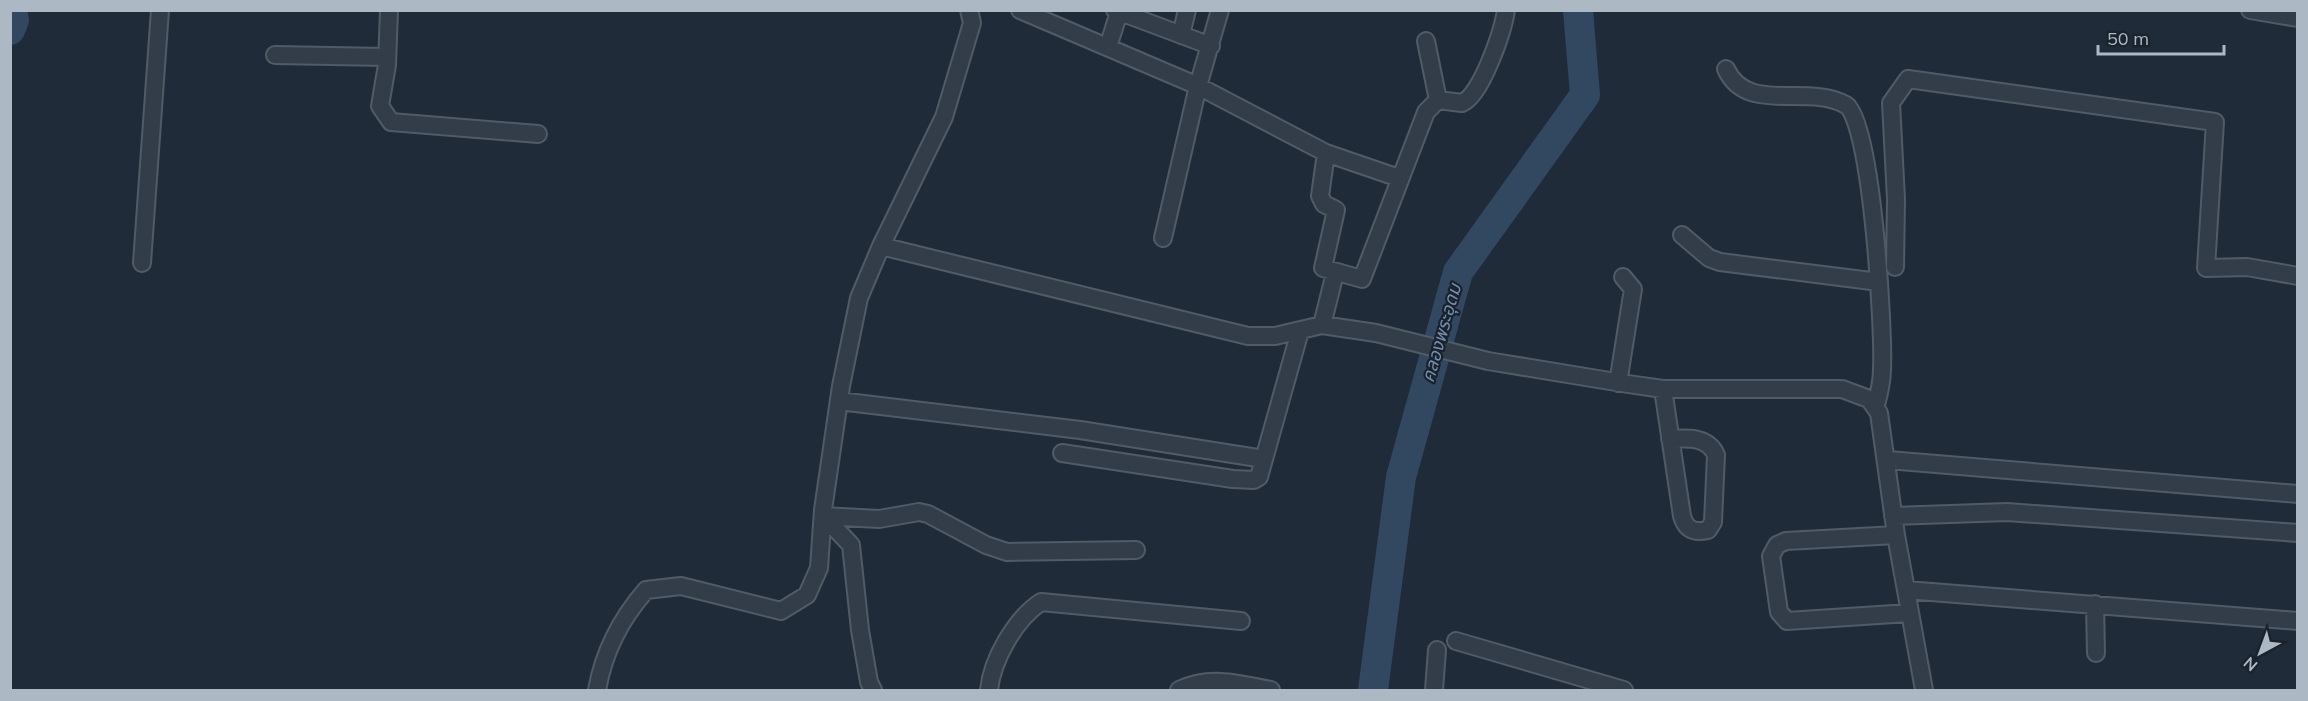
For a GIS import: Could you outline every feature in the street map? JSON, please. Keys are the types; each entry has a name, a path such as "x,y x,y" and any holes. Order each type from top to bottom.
{"street":[{"path":"142,263 160,10"},
{"path":"389,10 387,57 380,106 391,122 538,134"},
{"path":"597,690 601,667 625,614 646,590 681,586 781,612 807,595 819,568 822,523 839,401 859,298 881,246 944,117 972,22 969,10"},
{"path":"1181,35 1187,10"},
{"path":"1163,237 1198,86 1220,10"},
{"path":"1438,100 1462,103 1473,94 1503,30 1506,10"},
{"path":"2250,10 2298,18"},
{"path":"1025,11 1198,86 1326,153 1399,178"},
{"path":"1108,47 1117,11 1143,16 1181,35 1210,46"},
{"path":"1426,41 1438,100"},
{"path":"275,55 387,57"},
{"path":"1726,69 1732,83 1749,92 1780,96 1811,95 1848,106 1858,123 1865,150 1879,282 1882,369 1876,405 1888,460 1893,516 1924,690"},
{"path":"1896,267 1896,199 1891,103 1908,79 2215,122 2206,268 2247,267 2298,276"},
{"path":"1326,153 1320,196 1324,204 1336,210 1323,268 1357,279 1364,276 1399,178 1426,112 1438,100"},
{"path":"1682,235 1709,258 1720,262 1879,282"},
{"path":"881,246 1248,336 1275,336 1322,325 1376,333 1488,361 1618,383 1663,388 1842,389 1861,395 1876,405"},
{"path":"1322,325 1335,273"},
{"path":"1618,383 1633,289 1623,277"},
{"path":"1062,453 1233,479 1254,480 1259,477 1300,331"},
{"path":"1663,388 1670,439 1684,525 1688,529 1699,532 1708,530 1713,522 1716,455 1712,447 1703,441 1670,439"},
{"path":"839,401 1080,430 1264,459"},
{"path":"1888,460 2298,494"},
{"path":"822,523 879,519 919,512 928,514 986,545 1007,552 1136,550"},
{"path":"1893,516 2007,512 2298,533"},
{"path":"822,523 832,525 851,545 860,630 869,682 873,690"},
{"path":"1896,535 1786,541 1777,545 1771,556 1779,612 1787,621 1909,613"},
{"path":"1906,590 2298,621"},
{"path":"989,690 993,668 1010,638 1023,618 1041,602 1241,621"},
{"path":"2095,604 2096,653"},
{"path":"1456,641 1624,690"},
{"path":"1434,690 1437,650"},
{"path":"1179,690 1196,682 1223,681 1270,690"}],"waterway":[{"path":"10,30 14,20 12,10"},
{"name":"คลองพระอุดม","path":"1373,690 1401,477 1458,272 1585,95 1578,10"}]}
